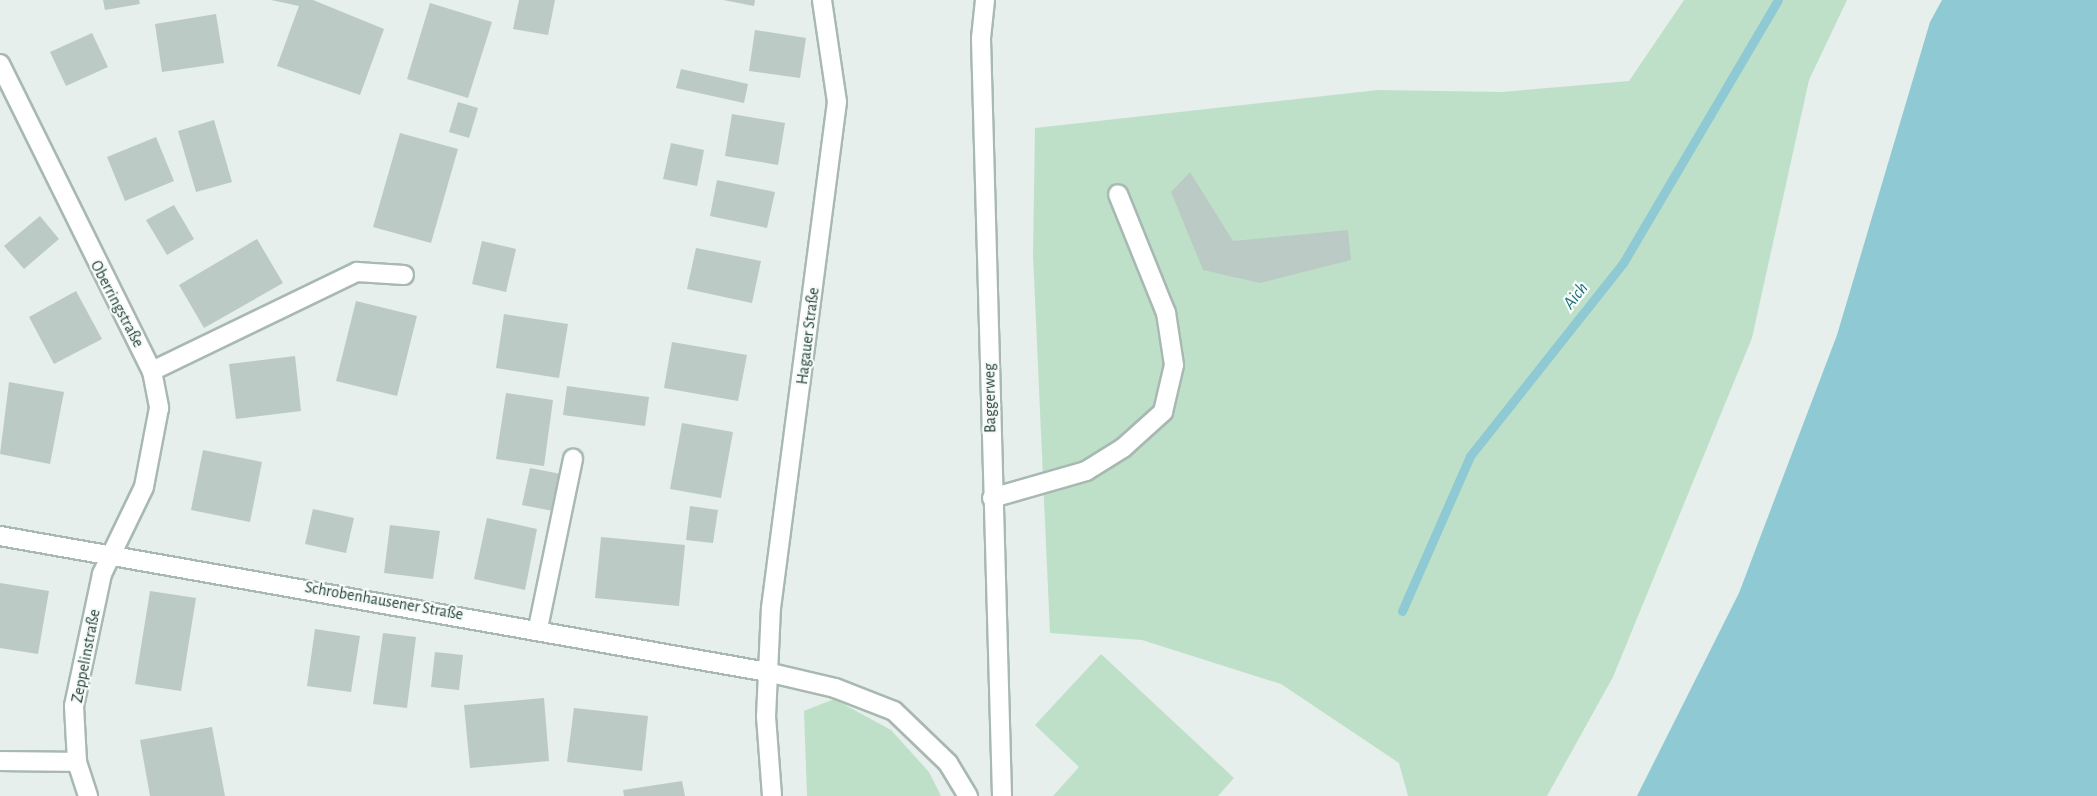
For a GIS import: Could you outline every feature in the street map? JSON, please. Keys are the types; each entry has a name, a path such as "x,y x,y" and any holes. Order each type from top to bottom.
{"street":[{"name":"Hagauer Straße","path":"772,796 767,672 837,102 822,0"},
{"name":"Baggerweg","path":"985,0 981,39 1002,796"},
{"name":"Oberringstraße","path":"0,64 152,371 159,408 155,450 115,554"},
{"path":"992,498 1086,471 1123,448 1163,412 1174,365 1166,313 1118,194"},
{"path":"152,371 357,272 404,275"},
{"path":"538,628 573,459"},
{"name":"Schrobenhausener Straße","path":"0,536 538,628 767,672"},
{"name":"Zeppelinstraße","path":"88,796 78,762 74,706 102,574 115,554"},
{"path":"767,672 835,688 894,711 948,763 968,796"},
{"path":"0,760 78,762"}],"green space":[{"path":"1684,0 1847,0 1809,80 1752,338 1613,677 1547,796 1408,796 1399,763 1281,684 1142,640 1050,633 1033,255 1035,128 1378,90 1502,92 1629,81"},
{"path":"1101,654 1234,778 1218,796 1053,796 1079,767 1035,725"},
{"path":"834,699 891,730 929,772 941,796 807,796 804,711"}],"water":[{"path":"1942,0 2097,0 2097,796 1637,796 1739,593 1837,335 1930,22"}],"building":[{"path":"103,0 139,0 140,4 105,10"},
{"path":"271,0 313,0 384,29 360,95 277,66 299,6"},
{"path":"519,0 555,0 548,35 513,29"},
{"path":"723,0 755,0 754,6"},
{"path":"430,3 492,22 468,98 407,79"},
{"path":"216,14 224,63 162,72 155,24"},
{"path":"755,30 806,38 800,78 749,71"},
{"path":"92,33 108,67 66,86 50,52"},
{"path":"681,69 748,84 744,103 676,88"},
{"path":"458,102 478,108 469,138 449,132"},
{"path":"732,114 785,123 778,165 725,156"},
{"path":"214,120 232,182 196,192 178,131"},
{"path":"400,133 458,149 431,243 373,227"},
{"path":"156,137 174,181 125,201 107,157"},
{"path":"671,143 704,150 697,186 663,179"},
{"path":"1190,172 1233,241 1348,230 1351,260 1260,283 1203,270 1171,192"},
{"path":"717,180 775,192 767,228 710,216"},
{"path":"174,205 194,239 167,255 146,220"},
{"path":"40,216 59,239 24,269 4,246"},
{"path":"257,239 283,283 204,328 179,285"},
{"path":"482,241 516,249 506,292 472,284"},
{"path":"696,248 761,261 752,303 687,289"},
{"path":"76,291 102,339 54,364 29,317"},
{"path":"356,301 417,316 397,396 336,381"},
{"path":"504,314 568,324 559,378 496,368"},
{"path":"672,342 747,355 738,401 664,388"},
{"path":"295,356 301,411 236,419 229,364"},
{"path":"9,382 64,392 50,464 0,454"},
{"path":"567,386 649,397 645,426 563,415"},
{"path":"506,393 553,400 544,466 496,459"},
{"path":"682,423 733,432 721,498 670,489"},
{"path":"203,450 262,462 250,522 191,510"},
{"path":"530,468 561,474 553,511 522,505"},
{"path":"690,506 718,510 713,543 686,540"},
{"path":"313,509 354,518 346,553 305,544"},
{"path":"487,518 537,529 525,590 474,579"},
{"path":"390,525 440,531 433,579 384,573"},
{"path":"601,537 685,545 679,606 595,598"},
{"path":"0,583 49,591 38,654 0,648"},
{"path":"150,591 196,598 181,691 135,684"},
{"path":"315,629 360,636 351,692 307,686"},
{"path":"383,633 416,637 407,708 373,704"},
{"path":"435,652 463,655 459,690 431,687"},
{"path":"544,698 549,761 470,768 464,705"},
{"path":"574,708 648,716 642,771 567,762"},
{"path":"212,727 225,796 150,796 140,740"},
{"path":"682,781 685,796 624,796 623,790"}],"waterway":[{"name":"Aich","path":"1402,611 1470,456 1623,263 1778,0"}]}
